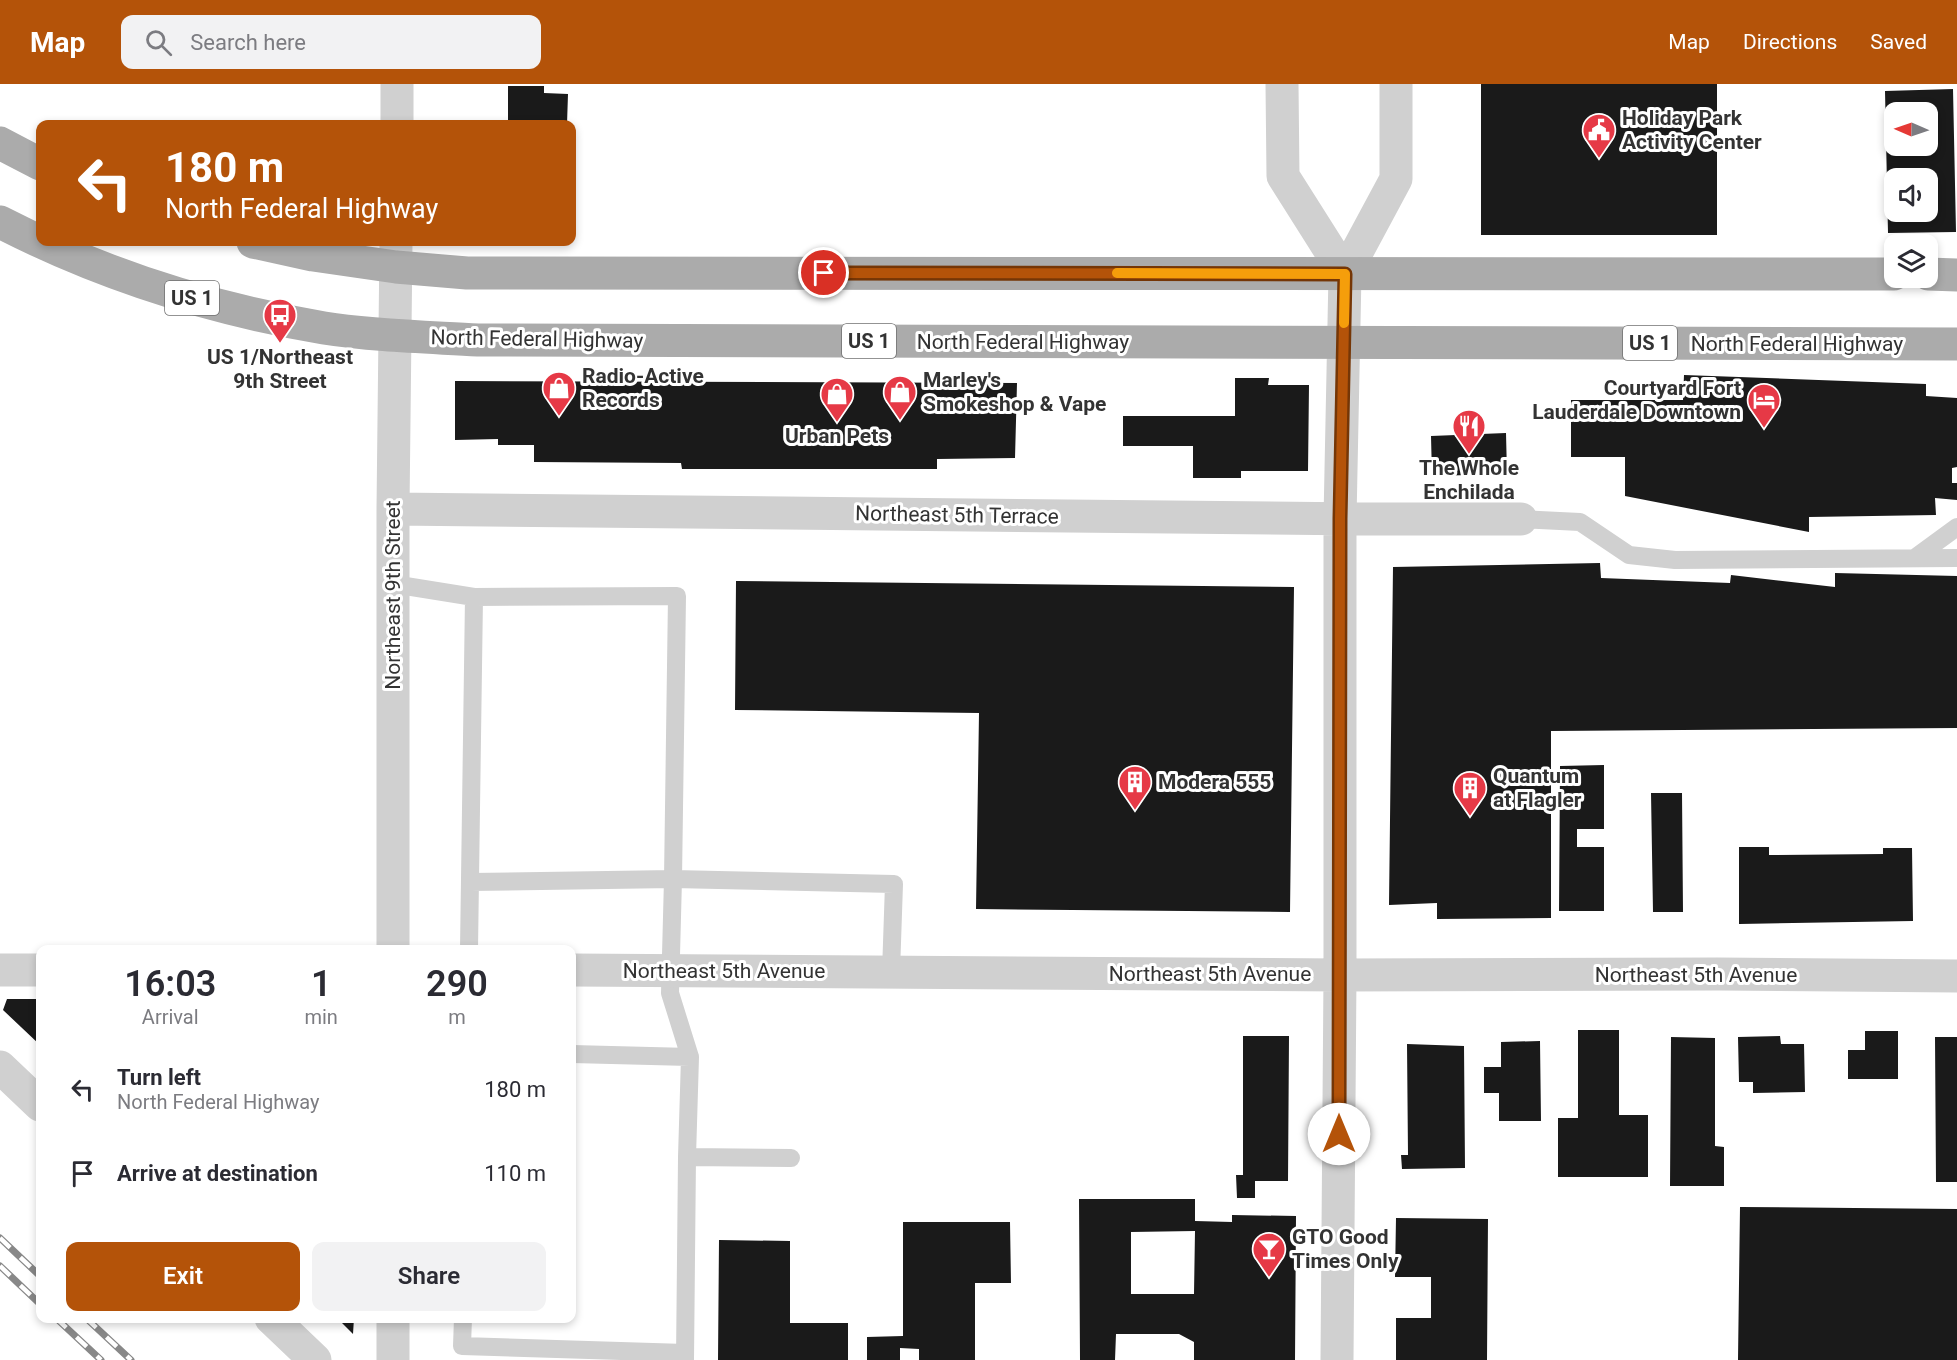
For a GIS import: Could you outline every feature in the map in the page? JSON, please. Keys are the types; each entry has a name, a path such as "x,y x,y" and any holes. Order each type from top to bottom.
{"main road":[{"path":"0,143 36,162"},
{"name":"North Federal Highway","path":"0,222 36,240"},
{"name":"North Federal Highway","path":"50,246 160,289 268,317 325,328 395,336 490,340 1957,344"},
{"path":"271,246 313,255 396,254 467,273 1884,274"},
{"path":"1938,274 1957,274"}],"street":[{"path":"397,84 397,120"},
{"path":"1282,84 1282,176 1345,274"},
{"path":"1337,1360 1340,519 1345,274 1396,179 1396,84"},
{"name":"Northeast 9th Street","path":"393,945 393,509 396,254"},
{"name":"Northeast 5th Terrace","path":"393,509 1521,519"},
{"path":"0,970 36,970"},
{"name":"Northeast 5th Avenue","path":"576,970 1957,976"},
{"path":"0,1067 36,1101"},
{"path":"276,1323 315,1360"},
{"path":"393,1323 393,1360"}],"lane":[{"path":"1521,519 1580,522 1629,555 1675,560 1957,558"},
{"path":"1916,558 1957,527"},
{"path":"393,584 474,597 677,596 670,993 690,1057 685,1356 462,1346 463,1323"},
{"path":"469,945 474,597"},
{"path":"470,882 673,879 894,884 891,972"},
{"path":"576,1054 690,1057"},
{"path":"687,1157 791,1158"}],"building":[{"name":"Holiday Park Activity Center","path":"1481,84 1717,84 1717,235 1481,235"},
{"path":"508,86 544,86 544,93 568,94 567,120 508,120"},
{"path":"1953,89 1956,232 1888,233 1888,222 1938,222 1938,168 1887,168 1886,156 1938,156 1938,102 1885,102 1885,91"},
{"name":"Courtyard Fort Lauderdale Downtown","path":"1684,375 1926,384 1926,396 1957,398 1957,467 1952,468 1952,483 1957,483 1957,500 1935,498 1936,515 1809,517 1809,532 1625,496 1625,457 1571,457 1571,400 1683,400"},
{"path":"1235,378 1269,378 1268,385 1309,385 1308,471 1241,471 1241,478 1193,478 1193,446 1123,446 1123,416 1235,416"},
{"path":"455,381 1017,383 1015,458 937,459 937,469 682,469 681,463 534,462 534,445 498,445 498,439 455,440"},
{"name":"The Whole Enchilada","path":"1506,433 1507,474 1432,476 1431,436"},
{"name":"Quantum at Flagler","path":"1600,563 1601,578 1730,583 1731,575 1835,587 1835,573 1957,576 1957,728 1551,731 1551,918 1437,919 1437,903 1389,905 1393,567"},
{"name":"Modera 555","path":"736,581 1294,587 1290,912 976,909 979,713 735,710"},
{"path":"1604,765 1604,829 1577,829 1577,847 1604,847 1604,911 1559,911 1560,766"},
{"path":"1651,793 1682,793 1683,912 1653,912"},
{"path":"1739,847 1769,847 1769,855 1883,854 1883,848 1912,848 1913,921 1739,924"},
{"path":"7,999 36,999 36,1041 3,1010"},
{"path":"1578,1030 1619,1030 1619,1115 1648,1115 1648,1177 1558,1177 1558,1118 1578,1118"},
{"path":"1865,1031 1898,1031 1898,1079 1848,1079 1848,1050 1865,1050"},
{"path":"1243,1036 1289,1036 1288,1181 1255,1181 1255,1198 1237,1198 1236,1175 1243,1175"},
{"path":"1780,1036 1781,1044 1804,1044 1805,1092 1753,1093 1753,1082 1739,1082 1738,1037"},
{"path":"1671,1037 1715,1038 1715,1146 1724,1147 1724,1186 1670,1186"},
{"path":"1935,1037 1957,1037 1957,1182 1936,1182"},
{"path":"1540,1041 1541,1121 1499,1121 1499,1093 1484,1093 1484,1067 1501,1067 1501,1042"},
{"path":"1407,1044 1464,1046 1465,1168 1402,1169 1401,1155 1408,1155"},
{"path":"1079,1199 1195,1199 1195,1221 1232,1222 1232,1215 1296,1216 1295,1360 1194,1360 1194,1342 1179,1334 1116,1334 1115,1360 1080,1360","holes":["1195,1231 1194,1294 1131,1294 1131,1232"]},
{"path":"1740,1207 1957,1209 1957,1360 1738,1360"},
{"path":"1396,1218 1488,1219 1487,1360 1396,1360 1396,1318 1431,1318 1431,1277 1395,1277"},
{"path":"903,1222 1010,1222 1011,1283 975,1283 975,1360 919,1360 919,1349 900,1348 900,1360 867,1360 867,1337 903,1336"},
{"path":"719,1240 790,1241 790,1323 848,1323 848,1360 718,1360"},
{"path":"342,1323 354,1323 353,1334"}],"railway":[{"path":"0,1238 36,1272"},
{"path":"0,1266 36,1300"},
{"path":"61,1323 101,1360"},
{"path":"91,1323 131,1360"}],"slow traffic":[{"path":"1117,273 1345,274 1344,323"}],"place":[{"name":"Holiday Park Activity Center","path":"1599,159"},
{"name":"US 1/Northeast 9th Street","path":"280,344"},
{"name":"Radio-Active Records","path":"559,417"},
{"name":"Marley's Smokeshop & Vape","path":"900,421"},
{"name":"Urban Pets","path":"837,423"},
{"name":"Courtyard Fort Lauderdale Downtown","path":"1764,429"},
{"name":"The Whole Enchilada","path":"1469,455"},
{"name":"Modera 555","path":"1135,811"},
{"name":"Quantum at Flagler","path":"1470,817"},
{"name":"GTO Good Times Only","path":"1269,1278"}],"route":[{"path":"824,273 1345,274 1340,519 1339,1134"}]}
